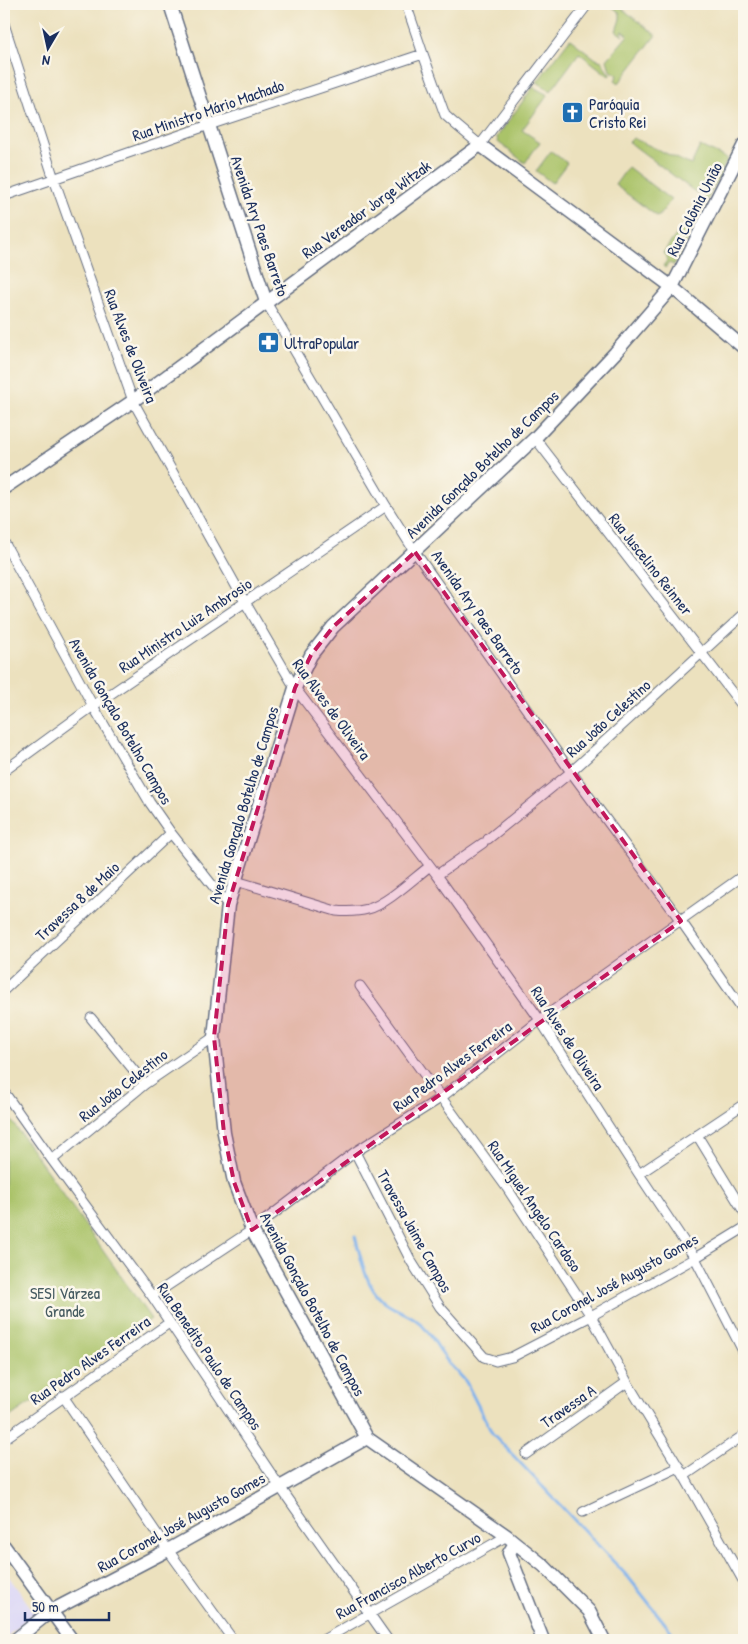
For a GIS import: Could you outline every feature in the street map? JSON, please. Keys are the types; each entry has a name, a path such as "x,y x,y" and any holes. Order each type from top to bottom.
{"street":[{"name":"Avenida Ary Paes Barreto","path":"170,4 266,302 415,552 744,1011"},
{"path":"406,4 446,115 480,145 672,288 744,348"},
{"name":"Rua Vereador Jorge Witzak","path":"4,488 133,401 480,145 588,4"},
{"name":"Rua Alves de Oliveira","path":"4,24 54,178 133,401 295,688 437,875 540,1020 638,1174 695,1258 744,1354"},
{"name":"Rua Ministro Mário Machado","path":"4,196 423,54"},
{"name":"Rua Colônia União","path":"672,288 744,145"},
{"name":"Avenida Gonçalo Botelho de Campos","path":"604,1640 589,1611 544,1566 511,1540 367,1438 252,1230 234,1182 224,1133 214,1037 228,905 295,688 310,655 333,627 535,438 615,353 672,288"},
{"name":"Rua Juscelino Reinner","path":"535,438 744,708"},
{"name":"Rua Ministro Luiz Ambrosio","path":"4,771 93,706 386,506"},
{"name":"Avenida Gonçalo Botelho Campos","path":"4,542 93,706 150,803 171,834 228,905"},
{"name":"Rua João Celestino","path":"437,875 485,841 571,772 744,614"},
{"name":"Travessa 8 de Maio","path":"4,990 171,834"},
{"path":"236,882 336,912 350,912 370,909 384,901 430,866"},
{"name":"Rua Pedro Alves Ferreira","path":"152,1296 252,1230 355,1152 442,1097 540,1020 744,875"},
{"name":"Rua Miguel Angelo Cardoso","path":"360,986 507,1188 591,1316 627,1382 679,1467 744,1582"},
{"path":"91,1018 145,1084"},
{"name":"Rua João Celestino","path":"52,1160 145,1084 214,1037"},
{"name":"Rua Benedito Paulo de Campos","path":"4,1092 152,1296 280,1487 388,1640"},
{"path":"638,1174 744,1104"},
{"path":"697,1135 744,1212"},
{"name":"Travessa Jaime Campos","path":"355,1152 412,1261 440,1308 484,1357 496,1360"},
{"name":"Rua Coronel José Augusto Gomes","path":"496,1360 512,1357 591,1316 695,1258 744,1228"},
{"name":"Rua Pedro Alves Ferreira","path":"4,1439 169,1323"},
{"name":"Travessa A","path":"526,1454 627,1382"},
{"path":"63,1396 168,1550 233,1640"},
{"path":"684,1476 744,1435"},
{"name":"Rua Coronel José Augusto Gomes","path":"15,1640 51,1611 168,1550 367,1438"},
{"path":"583,1512 679,1467"},
{"path":"511,1540 509,1554 543,1640"},
{"name":"Rua Francisco Alberto Curvo","path":"323,1640 511,1540"},
{"path":"4,1546 72,1640"}],"highlighted area":[{"path":"415,552 681,921 252,1230 234,1182 224,1133 214,1037 228,905 295,688 311,655 333,627"}],"shaded area":[{"path":"4,1570 34,1612 4,1639"}],"green space":[{"path":"609,4 616,4 656,35 619,83 615,80 618,75 610,70 607,60 628,35 623,31 623,36 616,31 620,13"},
{"path":"570,39 596,59 602,61 607,71 611,74 609,76 579,53 551,91 537,82"},
{"path":"533,87 548,95 522,130 540,142 525,163 498,142 497,137"},
{"path":"633,138 691,165 700,146 728,159 674,265 669,263 665,268 663,266 668,259 663,253 703,198 629,142"},
{"path":"551,151 567,163 552,183 536,171"},
{"path":"628,167 671,200 658,217 615,185"},
{"name":"SESI Várzea Grande","path":"4,1110 151,1319 4,1421"}],"waterway":[{"path":"355,1236 364,1270 376,1294 386,1303 415,1319 425,1328 448,1362 466,1382 492,1433 629,1578 678,1640"}],"place":[{"name":"Paróquia Cristo Rei","path":"573,113"},
{"name":"UltraPopular","path":"268,343"}]}
